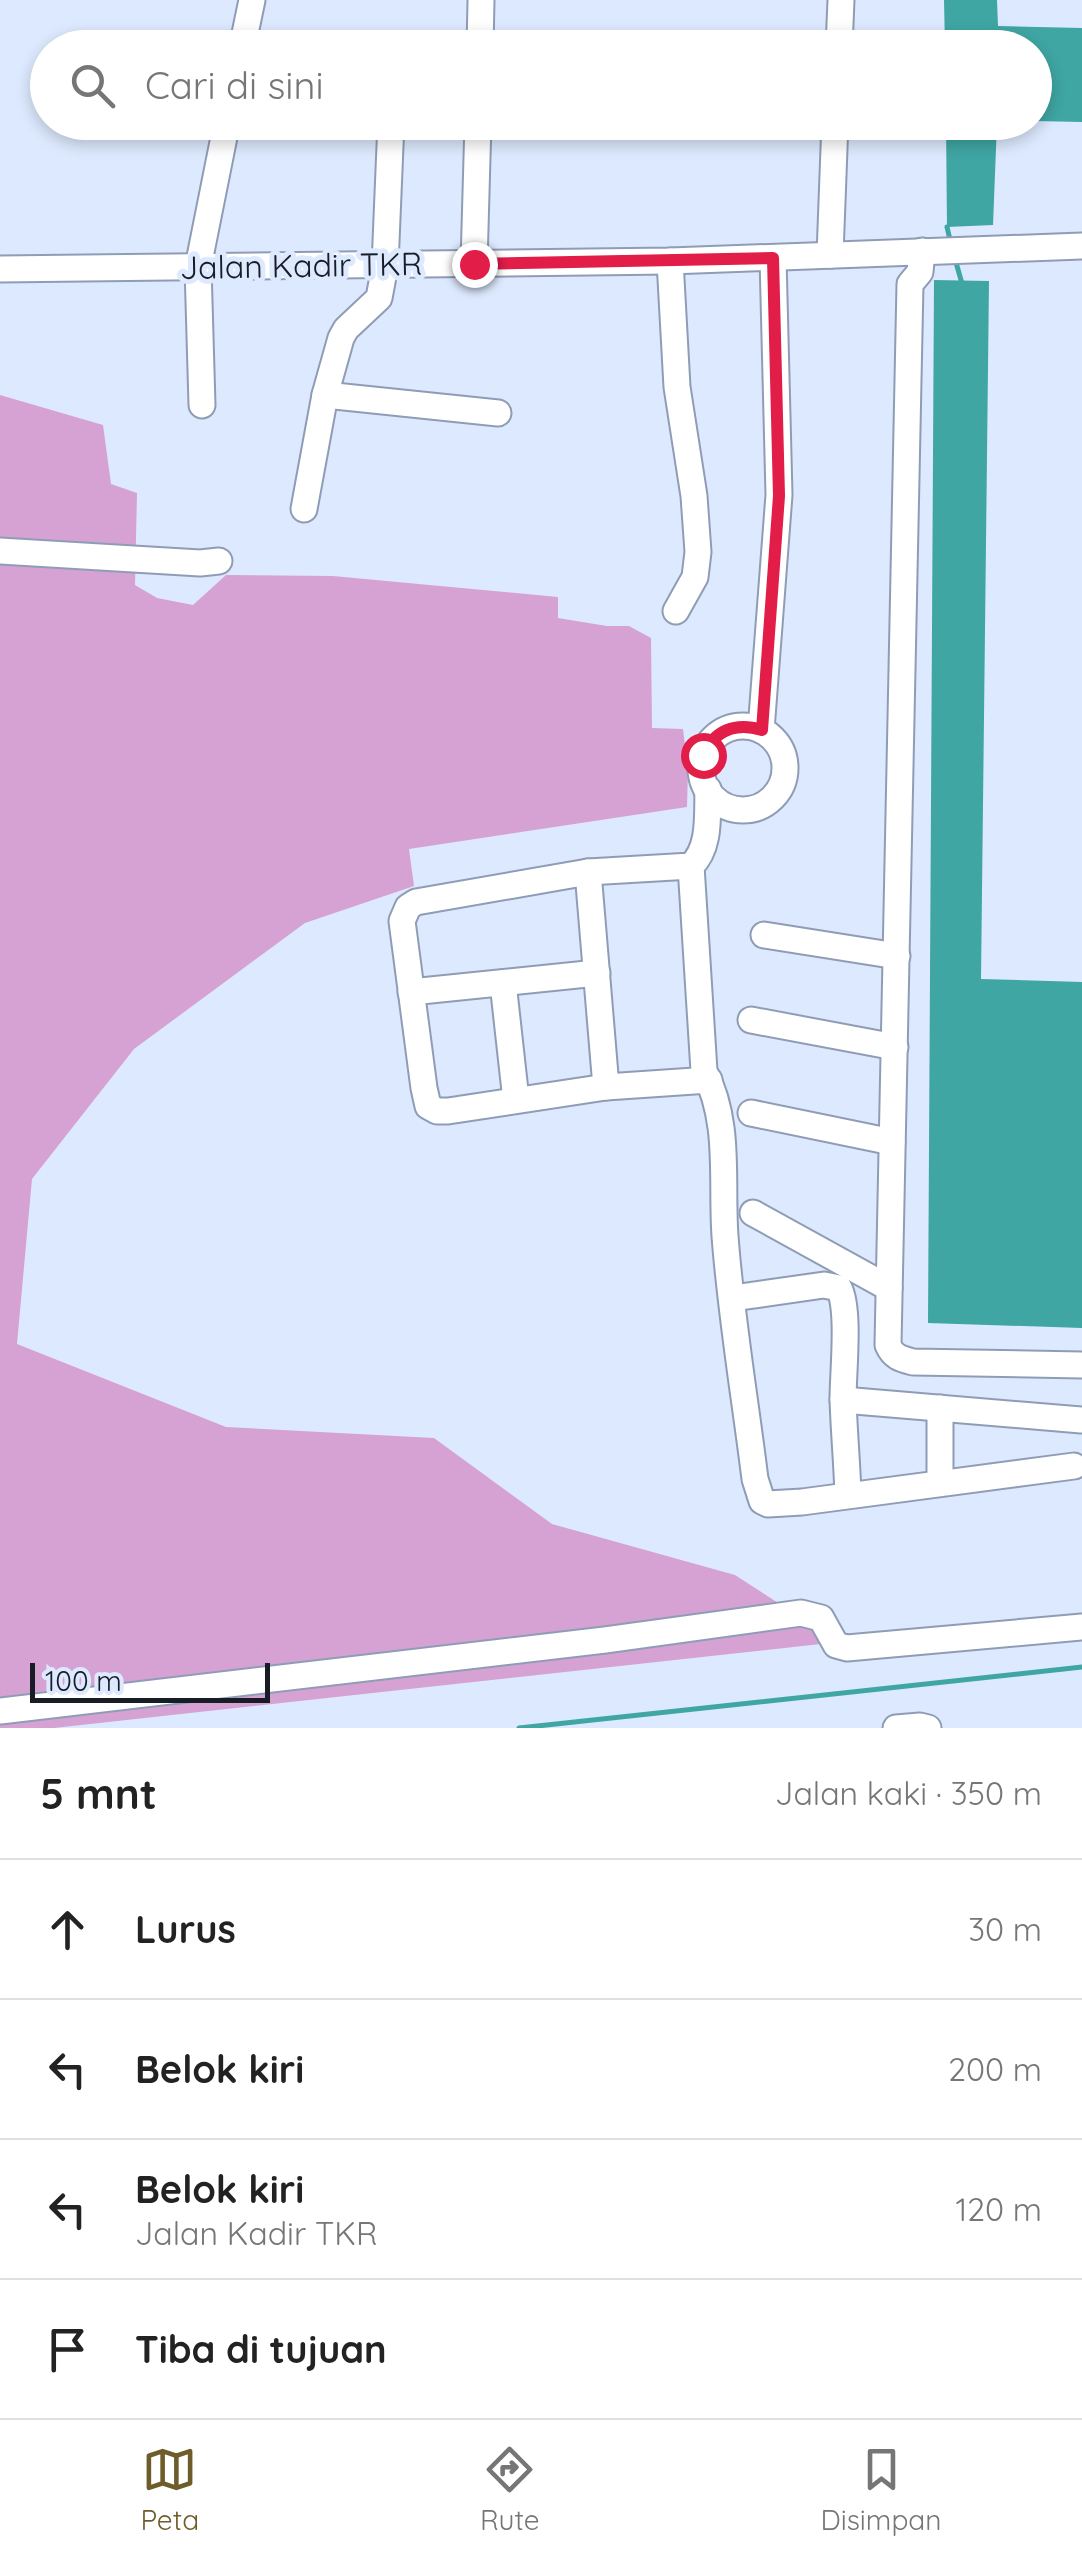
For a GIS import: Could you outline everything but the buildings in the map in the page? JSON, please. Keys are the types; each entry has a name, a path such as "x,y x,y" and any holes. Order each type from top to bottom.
{"street":[{"path":"246,30 252,0"},
{"path":"840,30 841,0"},
{"path":"480,30 481,1"},
{"path":"202,405 198,267 223,140"},
{"path":"304,509 324,395 341,338 379,298 385,266 391,140"},
{"path":"474,264 477,140"},
{"path":"830,255 835,140"},
{"name":"Jalan Kadir TKR","path":"0,268 670,261 1082,246"},
{"path":"925,251 920,272 910,284 888,1345 892,1354 902,1360 1082,1365"},
{"path":"762,730 779,496 773,258"},
{"path":"670,261 677,387 694,496 698,552 696,577 676,611"},
{"path":"324,395 498,413"},
{"path":"0,551 219,561"},
{"path":"738,726 762,730 784,756 784,780 770,800 749,809 737,809 715,799 703,778 703,755 716,736 738,726"},
{"path":"708,789 703,848 700,858 691,866 588,872 416,902 408,907 402,920 428,1106 448,1111 606,1087 709,1080"},
{"path":"691,866 704,1071 714,1090 722,1127 726,1237 755,1479 762,1501 768,1504 1074,1466"},
{"path":"588,872 606,1087"},
{"path":"764,935 897,956"},
{"path":"411,992 597,974"},
{"path":"504,982 516,1100"},
{"path":"751,1020 895,1048"},
{"path":"751,1113 892,1142"},
{"path":"753,1214 889,1288"},
{"path":"733,1298 829,1284 839,1288 844,1316 848,1495"},
{"path":"843,1400 1081,1420"},
{"path":"940,1408 940,1483"},
{"path":"0,1711 801,1613 820,1618 836,1645 847,1648 1082,1627"},
{"path":"896,1728 928,1728"}],"shaded area":[{"path":"944,0 997,0 998,26 1082,28 1082,122 1052,121 1052,30 945,30"},
{"path":"946,140 996,140 993,225 947,227"},
{"path":"934,280 989,281 981,979 1082,982 1082,1328 928,1323"},
{"path":"0,395 103,425 111,484 137,493 135,585 157,598 193,605 226,575 333,576 558,597 558,618 629,626 651,638 652,728 683,729 688,770 687,807 409,849 414,886 305,923 134,1049 32,1179 17,1344 226,1427 434,1438 552,1524 735,1575 839,1642 54,1728 0,1728"}],"waterway":[{"path":"947,227 951,244"},
{"path":"955,259 963,287"},
{"path":"519,1728 1082,1667"}],"route":[{"path":"474,264 773,258 779,496 762,730 750,726 726,729 708,744 703,755"}]}
